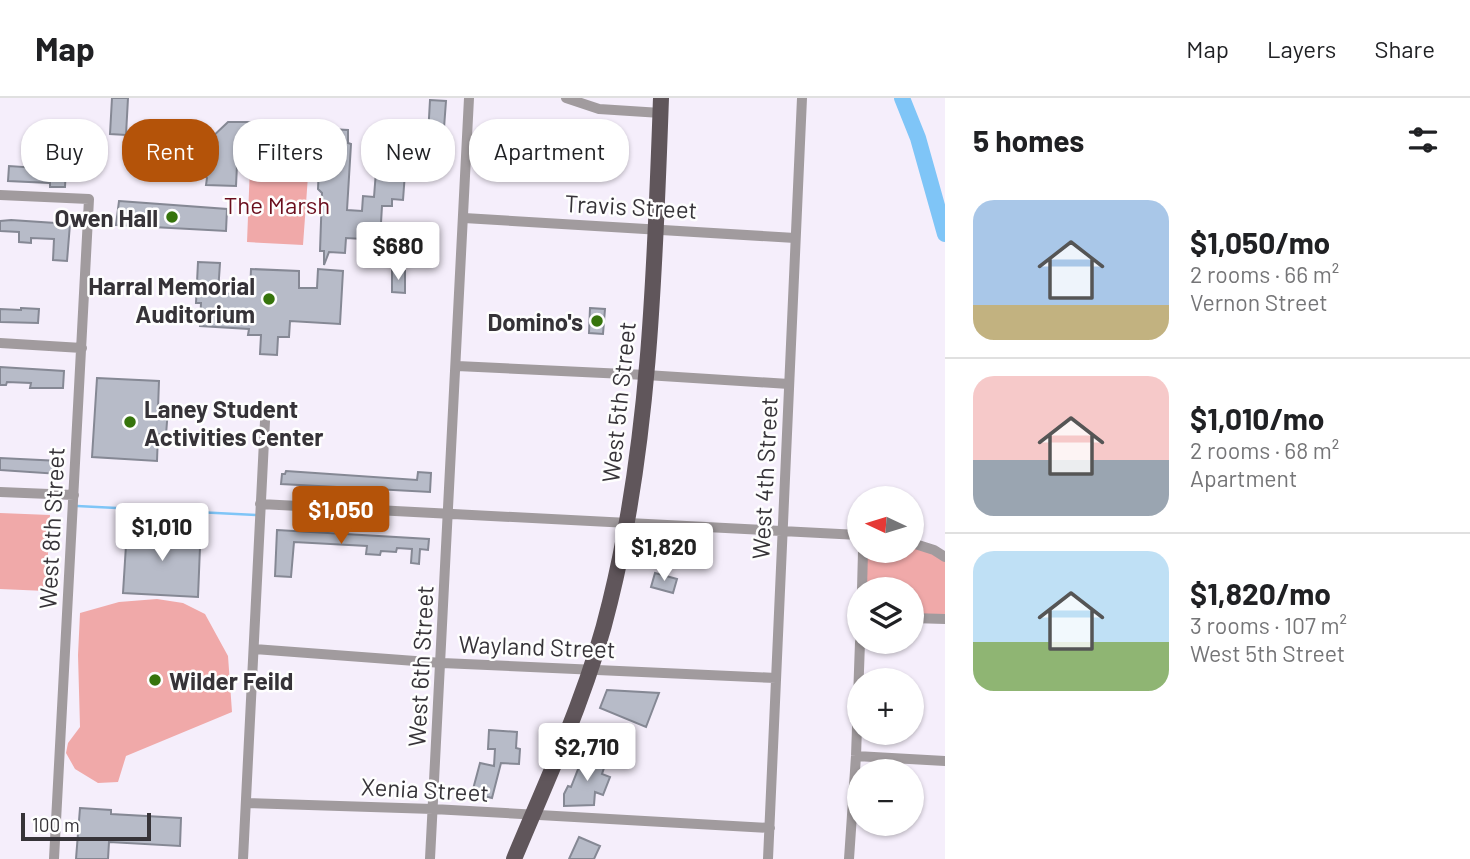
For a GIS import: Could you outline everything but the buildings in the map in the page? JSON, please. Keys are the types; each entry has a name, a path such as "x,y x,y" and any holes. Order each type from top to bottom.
{"main road":[{"name":"West 5th Street","path":"514,859 591,668 611,602 640,448 661,106"}],"street":[{"name":"West 6th Street","path":"430,859 469,98"},
{"path":"566,98 598,109 661,106"},
{"name":"West 4th Street","path":"768,859 802,98"},
{"name":"West 8th Street","path":"0,195 89,199 54,859"},
{"name":"Travis Street","path":"464,218 795,238"},
{"path":"0,343 82,348"},
{"path":"457,366 646,374 789,384"},
{"path":"243,859 264,421"},
{"path":"0,492 74,495"},
{"path":"260,504 847,534"},
{"path":"924,547 945,556"},
{"path":"924,618 945,619"},
{"name":"Wayland Street","path":"254,649 442,663 776,678"},
{"path":"849,859 860,654"},
{"path":"856,756 945,761"},
{"name":"Xenia Street","path":"247,803 433,809 770,828"}],"green space":[{"name":"The Marsh","path":"249,182 308,182 303,245 247,242"},
{"path":"0,513 50,515 46,591 0,589"},
{"path":"924,550 945,558 945,618 924,617 924,577 864,577 864,564 924,564"},
{"name":"Wilder Feild","path":"157,599 183,603 205,614 228,656 232,712 126,756 118,782 98,783 75,769 66,753 68,743 80,727 80,613 119,602"}],"waterway":[{"path":"902,98 918,138 945,234"},
{"path":"77,506 256,515"}],"place":[{"name":"Owen Hall","path":"172,217"},
{"name":"Harral Memorial Auditorium","path":"269,299"},
{"name":"Domino's","path":"597,321"},
{"name":"Laney Student Activities Center","path":"130,422"},
{"name":"Wilder Feild","path":"155,680"}]}
